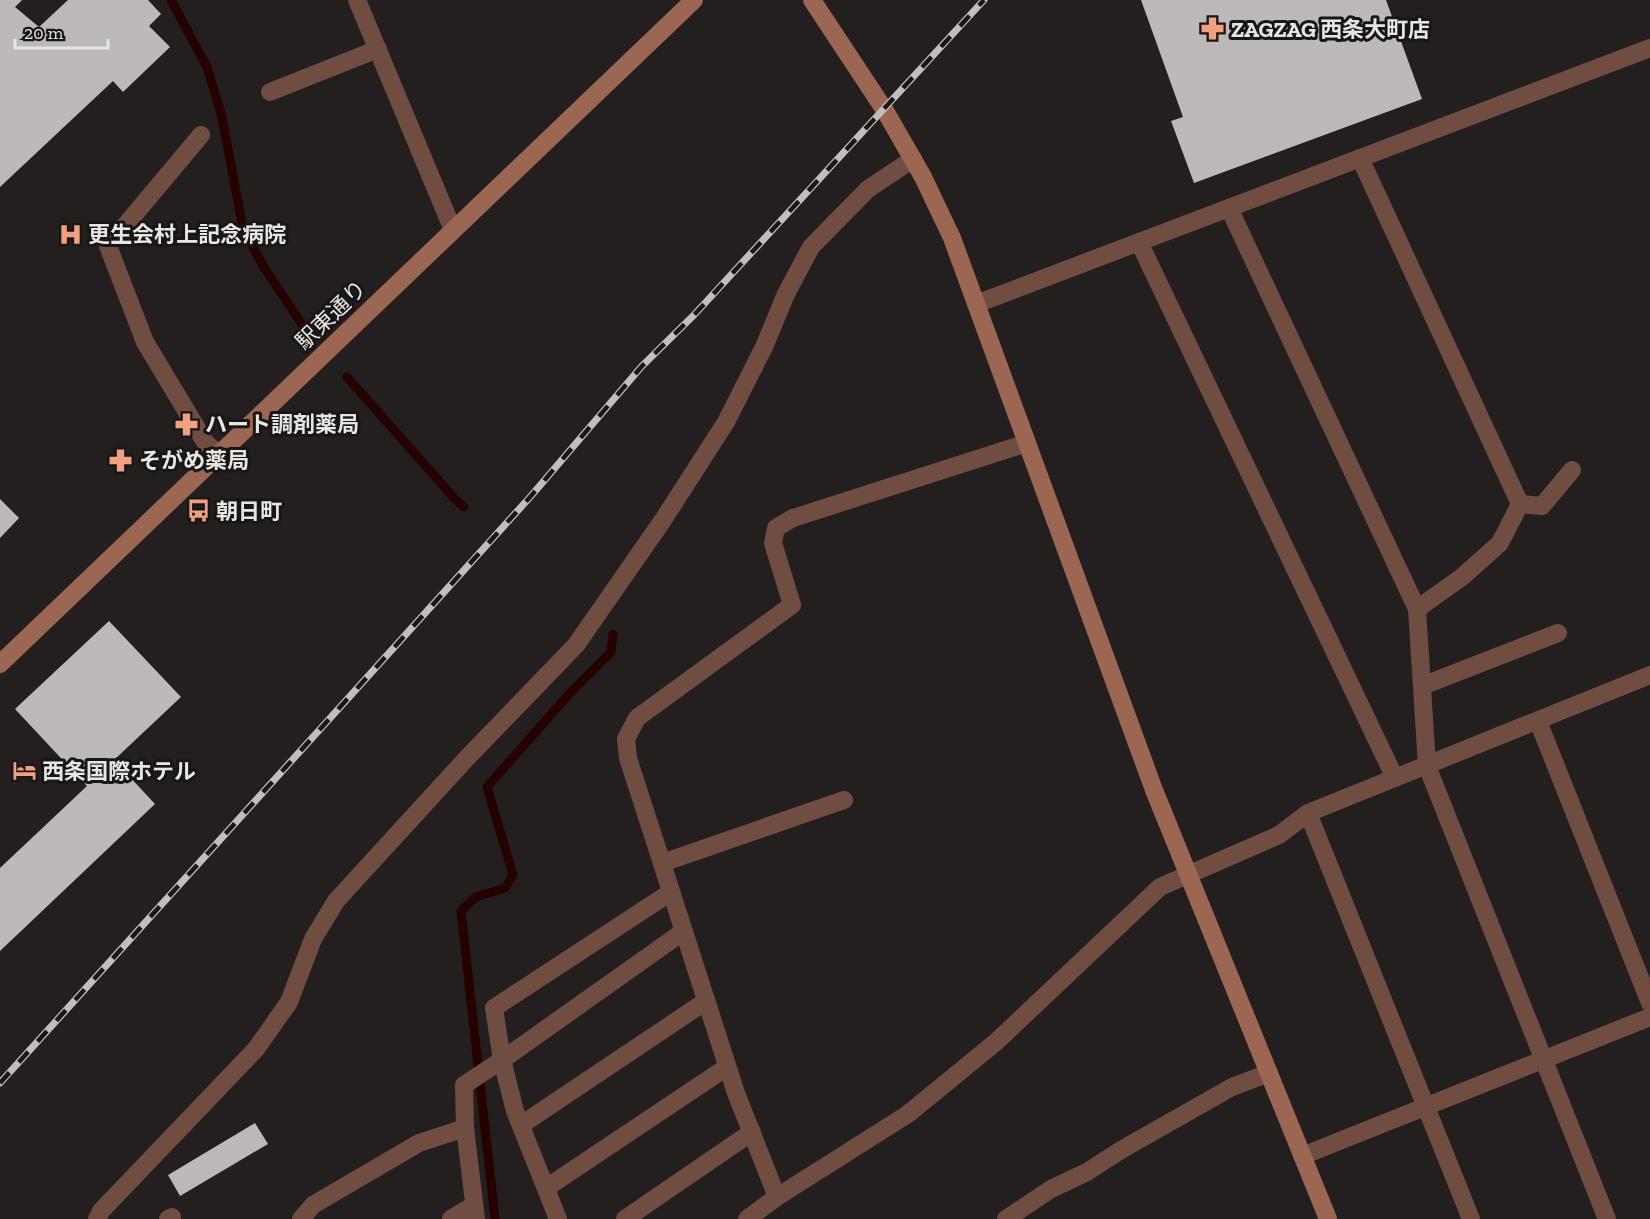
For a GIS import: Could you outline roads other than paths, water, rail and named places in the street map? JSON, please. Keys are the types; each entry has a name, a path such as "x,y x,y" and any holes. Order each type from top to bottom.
{"street":[{"path":"357,0 453,230"},
{"name":"駅東通り","path":"0,664 694,0"},
{"path":"812,0 884,109 913,159 952,238 1150,778 1328,1219"},
{"path":"976,304 1650,48"},
{"path":"270,92 378,49"},
{"path":"201,135 108,246 145,342 205,442 219,455"},
{"path":"1360,158 1520,504"},
{"path":"97,1219 101,1211 256,1049 289,1002 313,939 336,901 466,759 576,645 663,520 726,422 764,347 786,294 811,247 868,189 913,159"},
{"path":"1229,208 1417,609 1427,766 1608,1219"},
{"path":"1139,242 1395,778"},
{"path":"777,1197 706,1001 628,758 626,739 637,718 792,605 773,543 776,528 793,518 1027,443"},
{"path":"1520,504 1542,506 1572,470"},
{"path":"1417,609 1462,577 1500,543 1520,504"},
{"path":"1422,686 1558,633"},
{"path":"755,1217 777,1197 908,1114 996,1042 1160,887 1279,835 1308,813 1650,675"},
{"path":"1538,721 1650,1003"},
{"path":"662,863 844,800"},
{"path":"1308,813 1471,1219"},
{"path":"558,1219 515,1111 500,1062 494,1008 671,892"},
{"path":"451,1219 475,1212 465,1128 464,1085 500,1062 684,931"},
{"path":"521,1125 706,1001"},
{"path":"1302,1156 1650,1017"},
{"path":"546,1188 728,1067"},
{"path":"1006,1219 1051,1189 1088,1172 1121,1150 1232,1087 1269,1073"},
{"path":"301,1219 313,1205 419,1143 465,1128"},
{"path":"625,1219 752,1132"}],"waterway":[{"path":"171,0 207,67 221,113 243,228 263,266 307,332"},
{"path":"347,377 464,507"},
{"path":"495,1219 461,911 476,897 505,888 513,875 487,787 570,693 611,652 613,634"}],"railway":[{"path":"0,1083 531,496 642,366 694,315 984,0"}],"place":[{"name":"ZAGZAG 西条大町店","path":"1213,29"},
{"name":"更生会村上記念病院","path":"70,234"},
{"name":"ハート調剤薬局","path":"187,424"},
{"name":"そがめ薬局","path":"121,460"},
{"name":"朝日町","path":"198,511"},
{"name":"西条国際ホテル","path":"24,771"}]}
